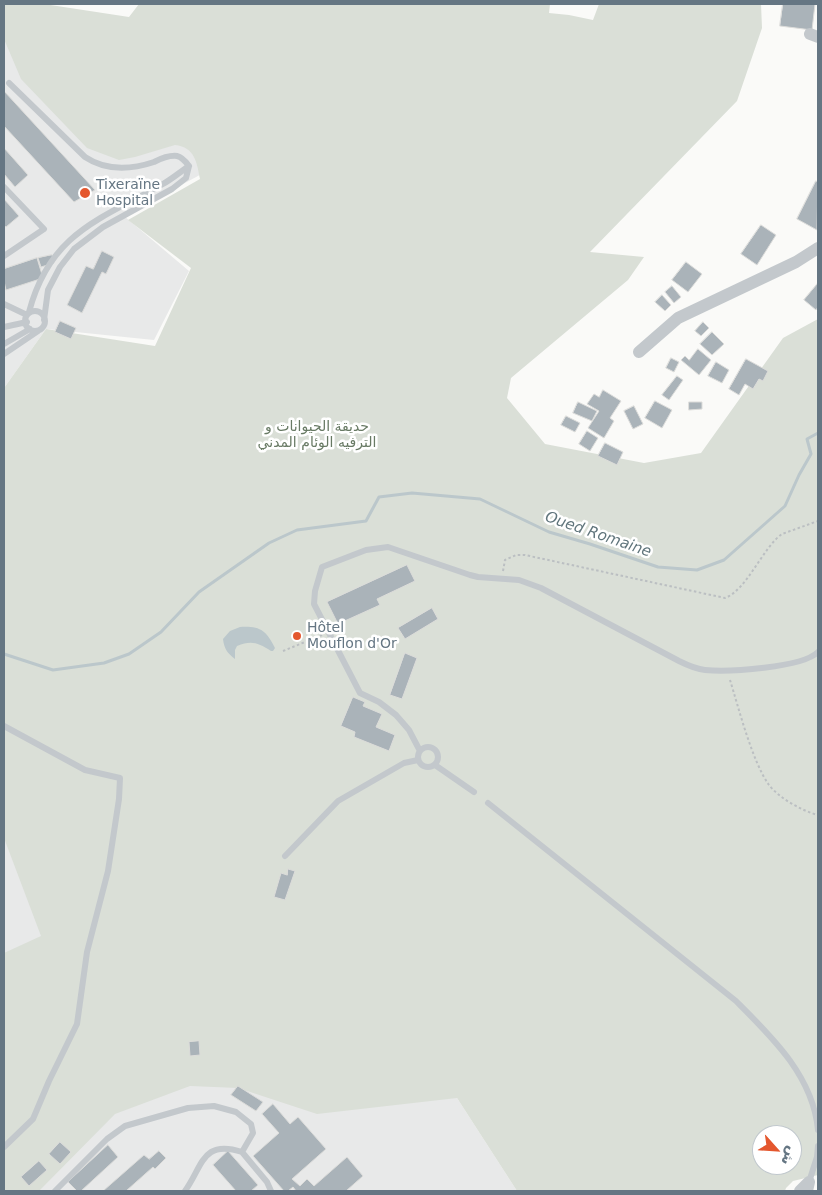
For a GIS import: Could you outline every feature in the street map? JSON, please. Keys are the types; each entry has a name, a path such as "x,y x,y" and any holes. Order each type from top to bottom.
{"street":[{"path":"639,352 678,318 796,262 818,248"},
{"path":"800,1191 808,1186"}],"lane":[{"path":"4,354 43,326 48,290 60,267 74,249 103,227 172,189 186,178 188,166 185,160 177,156 166,157 144,165 128,168 111,168 95,164 85,157 9,83"},
{"path":"38,330 31,330 28,320 34,292 61,249 75,235 95,220 164,184 188,166"},
{"path":"4,187 44,229 4,256"},
{"path":"4,304 28,320"},
{"path":"4,344 37,311 44,320"},
{"path":"4,327 28,320"},
{"path":"418,760 420,751 409,730 396,715 379,702 360,693 314,604 315,591 322,567 366,550 388,547 470,575 519,580 553,593 688,666 703,670 751,669 800,661 818,652"},
{"path":"4,726 85,770 120,778 119,798 108,871 87,952 77,1024 33,1119 4,1147"},
{"path":"418,760 425,767 432,766 435,764 438,756 434,750 426,748 420,751"},
{"path":"285,856 338,801 404,763 418,760"},
{"path":"435,764 474,792"},
{"path":"488,803 633,921 708,977 736,1001 762,1028 800,1075 809,1090 818,1130"},
{"path":"55,1191 107,1139 125,1126 188,1108 214,1106 236,1112 252,1124 253,1133 242,1152"},
{"path":"808,1186 817,1157 818,1146"},
{"path":"185,1191 202,1160 212,1150 226,1148 242,1152 267,1182 271,1191"}],"path":[{"path":"502,578 505,560 516,555 525,555 627,576 719,598 730,596 737,589 782,534 818,521"},
{"path":"283,651 329,632"},
{"path":"727,670 755,755 770,786 790,801 818,815"}],"shaded area":[{"name":"Tixeraïne Hospital","path":"4,23 180,138 209,170 124,216 189,271 154,340 46,329 4,388"},
{"path":"240,627 253,627 262,630 269,637 275,648 271,651 255,643 242,644 237,646 235,650 235,659 226,650 223,639 230,631"},
{"path":"4,837 457,1098 517,1191 4,1191"}],"green space":[{"name":"حديقة الحيوانات و الترفيه الوئام المدني","path":"4,4 44,4 129,17 139,4 550,4 549,13 593,20 599,4 761,4 762,28 737,101 590,252 644,257 628,280 511,378 507,398 545,444 644,463 701,453 783,338 818,319 818,1175 793,1181 785,1191 517,1191 457,1098 317,1114 238,1088 190,1086 115,1114 39,1191 4,1191 4,953 41,936 4,838 4,388 46,329 155,346 191,268 128,220 200,179 194,157 191,152 182,146 175,145 119,160 87,148 21,79 4,39"}],"building":[{"path":"783,4 815,4 812,30 780,26"},
{"path":"4,91 95,190 74,202 4,126"},
{"path":"4,148 28,175 15,187 4,174"},
{"path":"816,181 818,182 817,230 797,219"},
{"path":"4,199 19,216 6,227 4,225"},
{"path":"761,225 776,235 757,265 741,254"},
{"path":"102,251 114,257 106,274 102,272 82,313 67,305 86,266 93,269"},
{"path":"52,255 54,263 41,267 38,258"},
{"path":"37,258 43,278 6,290 4,269"},
{"path":"686,262 702,274 688,292 672,280"},
{"path":"818,283 818,307 816,310 804,300"},
{"path":"672,286 681,297 674,303 665,292"},
{"path":"662,295 671,305 665,311 655,302"},
{"path":"60,321 76,328 71,339 55,332"},
{"path":"703,322 709,328 701,336 695,331"},
{"path":"712,332 724,344 712,355 700,344"},
{"path":"698,349 711,360 699,375 681,360 685,356 689,360"},
{"path":"671,358 679,362 674,372 666,368"},
{"path":"746,359 768,371 763,381 759,379 753,389 745,384 739,395 729,389"},
{"path":"716,362 729,370 722,383 708,376"},
{"path":"677,376 683,380 669,400 662,395"},
{"path":"603,390 621,401 610,418 614,421 604,438 588,428 599,411 587,404 594,394 599,397"},
{"path":"655,401 672,410 662,428 645,418"},
{"path":"578,402 597,411 592,421 573,413"},
{"path":"689,402 702,402 702,409 689,410"},
{"path":"634,406 643,424 633,429 624,411"},
{"path":"566,416 580,423 575,432 561,425"},
{"path":"587,431 598,438 590,451 579,444"},
{"path":"605,443 623,452 617,465 598,456"},
{"path":"407,565 415,581 377,599 380,605 338,624 327,602"},
{"path":"432,608 438,619 405,639 398,628"},
{"path":"405,653 417,658 402,699 390,695"},
{"path":"353,697 365,702 363,706 382,714 376,727 395,735 389,751 354,737 355,732 341,726"},
{"path":"288,869 295,871 285,900 274,897 281,873 287,875"},
{"path":"199,1041 200,1055 190,1056 189,1042"},
{"path":"238,1086 263,1102 256,1111 231,1095"},
{"path":"273,1104 290,1124 298,1117 326,1149 292,1179 300,1186 307,1179 314,1186 347,1157 363,1176 346,1191 296,1191 293,1187 288,1191 284,1191 253,1156 279,1133 262,1114"},
{"path":"60,1142 71,1152 60,1164 49,1154"},
{"path":"108,1145 118,1157 81,1191 77,1191 68,1182"},
{"path":"159,1151 166,1158 126,1191 103,1191 144,1155 149,1159"},
{"path":"228,1151 258,1185 251,1191 236,1191 213,1165"},
{"path":"39,1161 47,1170 29,1186 21,1177"}],"waterway":[{"name":"Oued Romaine","path":"4,654 53,670 104,663 129,654 161,632 199,592 269,543 297,530 366,521 379,497 412,493 480,499 549,532 658,567 697,570 724,560 785,506 811,454 807,439 818,433"}],"place":[{"name":"Tixeraïne Hospital","path":"85,193"},
{"name":"Hôtel Mouflon d'Or","path":"297,636"}]}
